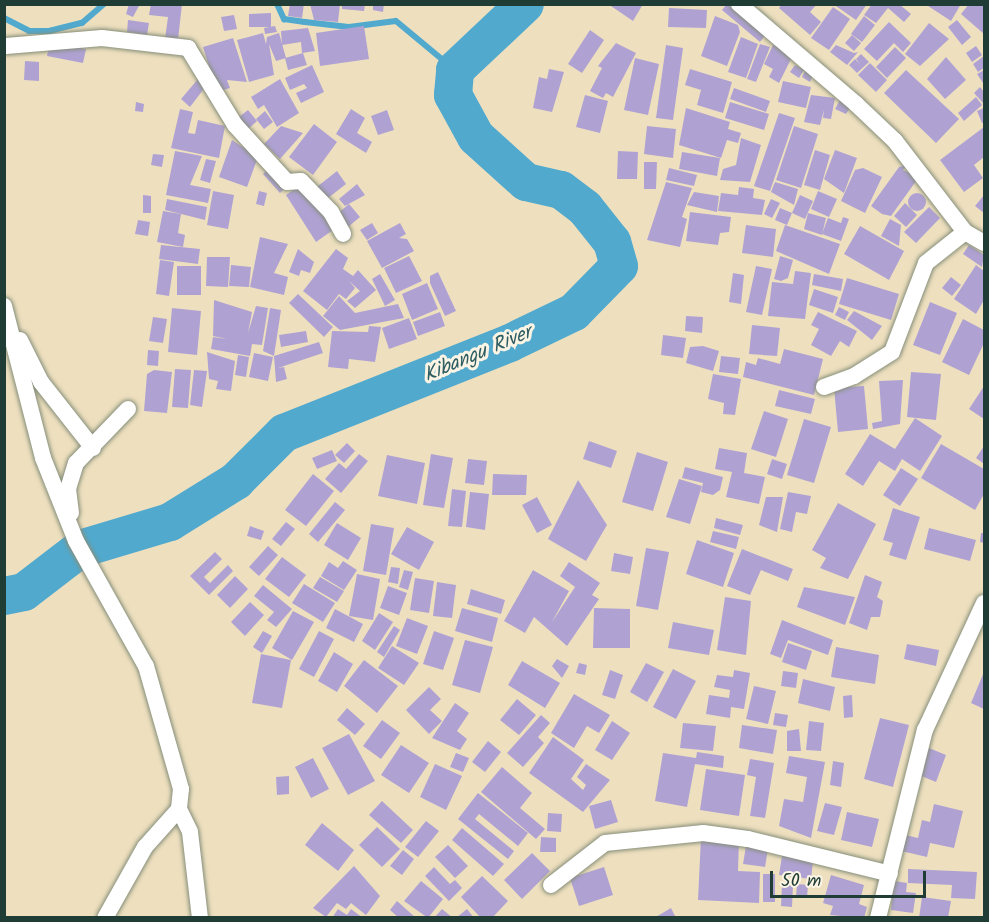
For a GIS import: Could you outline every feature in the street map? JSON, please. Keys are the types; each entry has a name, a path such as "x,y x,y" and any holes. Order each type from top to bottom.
{"street":[{"path":"739,4 895,141 965,231 984,243"},
{"path":"5,47 123,38 188,48 246,138 287,182 302,181 331,212 343,234"},
{"path":"824,387 854,376 892,352 926,263 965,231"},
{"path":"5,309 41,382 93,448"},
{"path":"5,309 43,458 76,541 146,666 172,748 179,809 190,832 200,918"},
{"path":"76,541 68,489 76,463 93,448 128,409"},
{"path":"878,918 925,730 984,603"},
{"path":"105,918 145,847 179,809"},
{"path":"551,885 605,843 703,833 748,839 890,874"}],"building":[{"path":"129,4 140,4 133,17 126,14"},
{"path":"151,4 182,4 178,40 165,39 168,17 149,15"},
{"path":"290,4 304,4 302,18 288,16"},
{"path":"310,4 340,4 338,22 314,20"},
{"path":"342,4 365,4 364,11 342,9"},
{"path":"373,4 384,4 383,12 373,10"},
{"path":"608,4 643,4 633,21"},
{"path":"727,4 766,34 760,42 722,10"},
{"path":"782,4 817,4 810,12 821,22 810,35 779,8"},
{"path":"833,4 867,4 856,20"},
{"path":"872,4 899,4 911,14 904,22 888,8 876,23 864,15"},
{"path":"925,4 961,4 951,21"},
{"path":"969,4 984,4 984,34 961,14"},
{"path":"833,7 850,19 829,50 811,38"},
{"path":"669,8 707,10 706,28 668,27"},
{"path":"271,13 271,27 249,27 249,14"},
{"path":"234,15 237,29 224,31 221,17"},
{"path":"715,16 738,25 740,32 727,66 701,56"},
{"path":"864,16 875,25 862,42 851,34"},
{"path":"128,20 149,23 147,35 127,32"},
{"path":"957,20 971,37 962,45 948,27"},
{"path":"889,22 911,43 903,52 894,43 877,61 864,49"},
{"path":"929,23 949,39 920,66 905,54"},
{"path":"275,26 277,32 265,34 264,28"},
{"path":"364,26 369,59 320,66 316,33"},
{"path":"308,28 315,51 302,53 301,42 282,45 281,31"},
{"path":"590,30 604,40 582,73 568,64"},
{"path":"263,33 266,44 267,37 279,33 286,58 276,61 269,44 274,75 249,82 237,40"},
{"path":"852,35 861,43 854,51 845,43"},
{"path":"741,37 758,44 746,78 728,72"},
{"path":"233,38 247,82 227,80 230,88 217,92 203,47"},
{"path":"50,42 86,49 83,63 47,56"},
{"path":"616,43 636,53 613,97 606,93 603,98 590,91 602,68 598,66"},
{"path":"760,44 770,47 756,82 747,79"},
{"path":"666,45 683,48 673,120 656,118"},
{"path":"773,45 793,55 779,83 769,77 773,69 764,64"},
{"path":"836,45 854,53 858,52 847,65 830,52"},
{"path":"976,46 982,55 972,62 966,53"},
{"path":"895,47 906,58 887,78 876,67"},
{"path":"303,53 307,65 288,70 285,58"},
{"path":"861,54 869,62 857,73 849,65 855,59 860,64 856,59"},
{"path":"984,56 984,68 978,72 973,64"},
{"path":"946,57 966,80 945,99 927,79"},
{"path":"635,58 659,64 648,115 624,110"},
{"path":"25,61 39,62 39,81 24,80"},
{"path":"870,63 887,80 876,92 858,75"},
{"path":"312,65 324,92 301,103 296,93 307,88 304,84 290,90 285,78"},
{"path":"795,65 804,70 799,78 790,72"},
{"path":"549,69 564,72 552,112 533,108 539,77 547,79"},
{"path":"690,69 732,82 723,113 697,105 701,90 685,85"},
{"path":"806,69 814,73 810,82 802,77"},
{"path":"906,70 959,119 936,143 884,93"},
{"path":"984,70 984,82 983,83 977,74"},
{"path":"198,79 206,86 190,107 181,99"},
{"path":"280,79 299,113 277,127 264,105 258,109 251,97"},
{"path":"783,81 811,87 806,108 778,102"},
{"path":"980,87 984,92 983,103 974,93"},
{"path":"734,88 770,101 766,112 730,99"},
{"path":"585,95 608,101 600,133 576,127"},
{"path":"811,95 835,98 831,119 823,118 824,110 820,125 804,122"},
{"path":"976,97 982,105 964,121 958,113"},
{"path":"840,100 851,106 846,114 835,109"},
{"path":"136,102 144,104 143,112 135,111"},
{"path":"730,102 769,114 764,130 725,118"},
{"path":"686,108 730,122 728,129 741,133 738,143 727,140 721,158 679,145"},
{"path":"984,108 984,122 982,123 977,111"},
{"path":"180,109 193,112 188,133 195,134 198,120 225,126 219,158 171,148"},
{"path":"351,109 365,118 357,133 372,142 366,153 336,134"},
{"path":"248,110 257,121 248,129 239,117"},
{"path":"387,110 394,130 378,135 371,116"},
{"path":"265,111 273,122 264,129 256,119"},
{"path":"779,113 795,118 770,191 754,186"},
{"path":"314,124 337,142 313,175 289,157"},
{"path":"281,126 303,133 280,159 264,144"},
{"path":"647,126 676,129 673,158 644,154"},
{"path":"794,126 818,134 801,188 776,180"},
{"path":"984,127 984,157 974,165 983,178 964,192 940,160"},
{"path":"741,138 761,145 750,182 720,180 723,169 736,165"},
{"path":"232,140 258,157 247,187 219,177"},
{"path":"815,150 830,155 820,190 804,185"},
{"path":"835,150 857,158 844,193 824,179"},
{"path":"175,151 202,156 190,185 211,189 208,203 166,195"},
{"path":"618,151 638,152 637,179 617,179"},
{"path":"682,152 720,158 717,176 679,169"},
{"path":"153,154 164,155 162,167 151,165"},
{"path":"206,159 216,161 210,183 200,180"},
{"path":"644,162 657,162 656,189 644,189"},
{"path":"907,165 903,170 919,177 891,216 882,214 871,206 899,167"},
{"path":"669,168 697,175 694,186 666,180"},
{"path":"863,168 882,177 865,213 841,201 855,170"},
{"path":"267,170 285,188 280,193 263,174"},
{"path":"337,171 346,184 323,202 313,190"},
{"path":"666,182 692,188 682,217 687,219 680,247 647,240"},
{"path":"775,182 798,189 794,205 771,192"},
{"path":"302,184 333,230 316,242 286,195"},
{"path":"357,184 365,195 345,206 339,199"},
{"path":"739,187 754,189 753,198 765,200 762,215 718,211 721,193 738,195"},
{"path":"213,191 234,195 228,229 207,225"},
{"path":"259,191 267,193 264,206 256,204"},
{"path":"818,191 837,199 829,217 811,209"},
{"path":"694,192 719,196 717,212 687,205"},
{"path":"913,193 921,193 926,198 924,209 913,211 908,206 908,198"},
{"path":"143,195 151,196 151,213 143,213"},
{"path":"800,195 813,201 805,219 792,213"},
{"path":"984,195 984,213 975,206"},
{"path":"167,199 207,207 205,220 165,210"},
{"path":"771,199 780,203 772,218 764,214"},
{"path":"905,203 917,215 906,227 894,216"},
{"path":"349,204 360,217 348,227 337,214"},
{"path":"929,207 940,218 916,243 904,232"},
{"path":"780,208 792,213 787,225 775,220"},
{"path":"163,211 181,214 178,233 185,235 183,247 157,242"},
{"path":"690,212 731,217 729,232 720,233 718,245 686,241"},
{"path":"808,213 826,218 822,235 804,229"},
{"path":"843,217 849,219 841,241 822,234 828,218 841,223"},
{"path":"890,219 901,225 899,246 881,236"},
{"path":"138,220 150,222 148,236 135,234"},
{"path":"372,223 378,233 367,240 360,230"},
{"path":"400,223 406,234 399,238 407,239 414,251 382,268 367,241"},
{"path":"746,225 776,229 773,257 742,253"},
{"path":"785,225 840,244 829,274 776,251"},
{"path":"860,226 904,251 889,280 844,254"},
{"path":"260,237 288,244 274,273 288,277 284,295 250,287"},
{"path":"161,245 200,249 198,264 159,259"},
{"path":"969,245 984,255 982,267 963,254"},
{"path":"298,249 314,262 310,273 301,270 299,276 289,272"},
{"path":"336,249 348,258 343,269 353,276 358,270 376,290 355,308 347,301 360,291 349,281 355,288 346,299 339,294 327,310 303,291"},
{"path":"409,256 422,281 396,293 384,268"},
{"path":"780,256 793,260 788,278 781,281 774,279"},
{"path":"207,257 230,257 228,287 206,286"},
{"path":"160,260 174,262 169,296 156,294"},
{"path":"231,265 251,267 249,287 229,286"},
{"path":"976,265 984,271 984,300 976,314 954,299"},
{"path":"177,266 201,266 201,295 177,295"},
{"path":"756,266 772,269 762,315 746,312"},
{"path":"795,271 811,273 805,319 768,316 772,282 793,284"},
{"path":"438,272 456,311 445,316 430,283 430,276"},
{"path":"733,273 744,275 741,304 729,302"},
{"path":"380,274 395,300 385,306 372,279"},
{"path":"814,274 843,279 841,291 812,285"},
{"path":"951,277 961,285 952,296 942,288"},
{"path":"847,278 899,294 891,320 839,304"},
{"path":"427,283 438,309 412,320 402,294"},
{"path":"814,289 838,297 833,313 809,305"},
{"path":"298,294 333,327 324,337 289,303"},
{"path":"339,296 355,313 398,304 404,318 340,330 323,316"},
{"path":"214,300 252,312 248,333 256,306 268,308 262,345 252,344 250,356 211,349 213,337 227,339 213,336"},
{"path":"930,302 957,313 940,355 913,345"},
{"path":"839,307 849,312 845,320 835,315"},
{"path":"172,308 201,311 197,355 168,352"},
{"path":"270,308 281,310 274,356 263,351"},
{"path":"854,311 882,326 872,340 847,320"},
{"path":"440,312 445,326 418,336 413,322"},
{"path":"818,312 857,331 849,347 840,341 831,356 811,345 819,329 811,325"},
{"path":"686,316 703,317 702,333 685,331"},
{"path":"153,317 167,319 163,343 149,341"},
{"path":"409,318 417,339 389,349 382,328"},
{"path":"963,319 984,330 984,343 969,375 942,362"},
{"path":"752,325 780,328 777,356 749,354"},
{"path":"369,326 381,327 375,362 349,359 348,369 328,367 332,331 368,332"},
{"path":"306,331 308,342 281,347 279,335"},
{"path":"663,335 686,338 683,358 661,355"},
{"path":"319,342 323,353 278,368 284,367 287,379 276,382 274,356"},
{"path":"703,346 719,351 713,371 686,363 690,347"},
{"path":"784,349 823,359 814,395 743,377 746,362 756,365 758,358 780,364"},
{"path":"148,350 159,351 158,366 147,365"},
{"path":"207,352 235,361 231,391 216,389 218,381 209,379"},
{"path":"254,353 273,357 268,381 249,377"},
{"path":"238,355 249,357 246,377 235,375"},
{"path":"721,356 740,358 738,374 719,372"},
{"path":"175,369 191,370 188,408 172,407"},
{"path":"154,370 172,372 167,413 144,411 147,374"},
{"path":"194,370 207,371 202,407 190,405"},
{"path":"911,372 941,374 936,420 907,417"},
{"path":"713,374 741,379 735,415 723,414 724,403 708,399"},
{"path":"903,380 900,424 873,429 872,423 882,421 879,381"},
{"path":"864,386 868,429 838,432 834,388"},
{"path":"984,386 984,419 969,409"},
{"path":"779,390 815,399 811,414 775,406"},
{"path":"764,411 788,419 776,457 751,449"},
{"path":"915,418 942,436 920,471 902,459 895,471 879,461 863,486 845,474 870,434 895,449"},
{"path":"804,419 831,427 814,483 787,475"},
{"path":"589,441 617,451 611,468 583,459"},
{"path":"347,443 355,451 344,463 335,455"},
{"path":"941,444 984,469 984,494 975,510 921,478"},
{"path":"984,446 984,464 976,458"},
{"path":"719,448 747,453 744,473 765,477 759,504 726,497 732,472 715,469"},
{"path":"332,450 337,461 317,469 312,458"},
{"path":"637,452 668,462 653,511 622,502"},
{"path":"359,454 368,461 341,493 325,479 339,463 346,469"},
{"path":"431,454 453,458 444,508 423,505"},
{"path":"387,455 425,463 417,504 378,496"},
{"path":"468,459 487,461 484,485 465,483"},
{"path":"772,459 787,464 782,479 767,474"},
{"path":"685,467 723,477 720,490 713,495 701,492 703,483 682,478"},
{"path":"901,468 918,479 900,506 883,495"},
{"path":"313,474 334,491 306,526 285,510"},
{"path":"493,474 527,475 526,495 492,495"},
{"path":"679,479 702,486 690,524 666,517"},
{"path":"578,480 607,525 586,561 548,539"},
{"path":"452,489 466,491 462,527 448,526"},
{"path":"470,492 489,494 485,530 466,527"},
{"path":"788,492 811,496 807,514 796,512 792,532 780,529"},
{"path":"537,497 552,525 537,533 522,505"},
{"path":"766,497 783,497 777,532 759,525"},
{"path":"335,502 345,510 318,542 309,534"},
{"path":"838,503 876,524 848,579 820,568 826,558 812,550"},
{"path":"893,508 920,517 906,560 889,555 893,543 883,540"},
{"path":"716,518 743,525 740,535 714,528"},
{"path":"286,522 295,529 281,546 272,539"},
{"path":"337,523 361,538 348,560 324,545"},
{"path":"371,524 394,528 386,575 363,571"},
{"path":"250,526 264,531 261,540 247,536"},
{"path":"407,527 434,542 419,570 391,554"},
{"path":"929,528 976,540 970,561 924,549"},
{"path":"713,531 739,537 736,549 710,542"},
{"path":"981,533 984,533 984,543 980,542"},
{"path":"697,540 734,553 723,587 686,574"},
{"path":"268,546 278,555 259,576 249,567"},
{"path":"646,548 669,552 658,610 636,606"},
{"path":"742,549 793,569 788,581 761,570 750,595 727,586"},
{"path":"215,552 222,559 204,577 210,583 228,565 233,571 209,595 190,576"},
{"path":"614,553 633,557 630,574 611,571"},
{"path":"282,557 306,575 289,597 265,579"},
{"path":"343,561 357,570 344,590 321,576 329,562 338,568"},
{"path":"569,562 600,583 592,595 599,599 567,646 534,617 525,633 504,621 533,570 569,591 552,622 575,587 560,576"},
{"path":"391,567 400,568 398,584 388,582"},
{"path":"404,570 413,572 408,590 399,587"},
{"path":"357,574 380,579 373,620 349,616"},
{"path":"865,575 882,582 877,597 883,601 880,617 871,617 867,630 849,623"},
{"path":"235,576 248,589 230,608 217,595"},
{"path":"320,577 344,591 337,602 313,588"},
{"path":"415,578 434,581 429,613 410,610"},
{"path":"437,582 456,585 452,618 433,616"},
{"path":"304,584 335,603 323,622 292,603"},
{"path":"263,585 292,609 276,627 267,620 274,612 254,596"},
{"path":"388,586 407,593 399,615 380,608"},
{"path":"804,587 855,597 845,625 797,607"},
{"path":"471,589 505,600 501,614 467,604"},
{"path":"725,597 751,601 746,655 717,650"},
{"path":"250,602 264,615 245,636 231,622"},
{"path":"462,608 498,618 492,642 455,631"},
{"path":"594,608 630,609 630,648 593,648"},
{"path":"335,609 363,624 354,642 326,628"},
{"path":"293,611 314,622 292,660 272,648"},
{"path":"379,613 393,622 375,650 362,641"},
{"path":"407,618 428,626 417,654 396,646"},
{"path":"782,620 833,640 828,655 788,640 781,658 770,654"},
{"path":"673,622 714,630 709,655 668,648"},
{"path":"394,626 400,630 384,657 377,652"},
{"path":"263,631 272,636 262,653 253,647"},
{"path":"319,631 334,639 314,677 299,669"},
{"path":"434,631 454,638 443,670 423,664"},
{"path":"465,640 493,647 480,693 452,685"},
{"path":"788,643 812,651 806,670 782,662"},
{"path":"907,644 939,650 936,666 904,659"},
{"path":"392,646 419,663 404,685 378,668"},
{"path":"836,647 879,655 875,684 831,677"},
{"path":"334,652 353,664 337,692 318,681"},
{"path":"261,654 291,660 282,708 252,703"},
{"path":"557,659 569,666 562,678 552,666"},
{"path":"364,660 398,686 377,713 344,686"},
{"path":"522,661 560,683 545,708 508,685"},
{"path":"579,663 587,665 585,675 576,673"},
{"path":"646,663 664,672 647,702 630,692"},
{"path":"673,669 696,681 676,719 653,707"},
{"path":"610,670 623,675 615,699 602,695"},
{"path":"734,670 750,673 744,709 731,707 730,718 706,714 709,695 729,698 730,690 714,687 717,675 733,677"},
{"path":"783,671 798,673 796,688 781,686"},
{"path":"984,672 984,709 971,703"},
{"path":"803,679 835,687 830,711 798,703"},
{"path":"754,686 776,691 768,724 746,719"},
{"path":"429,687 441,699 430,710 442,721 429,734 406,710"},
{"path":"574,694 610,715 599,733 587,726 574,748 551,733"},
{"path":"852,695 853,717 844,718 843,696"},
{"path":"517,699 536,715 519,735 500,720"},
{"path":"455,703 469,713 457,731 467,739 460,750 432,738"},
{"path":"347,708 365,724 355,735 337,720"},
{"path":"775,713 788,715 786,727 773,725"},
{"path":"541,715 550,723 538,737 544,743 523,767 507,753"},
{"path":"880,718 909,725 893,787 864,779"},
{"path":"382,720 400,733 381,759 363,746"},
{"path":"612,721 630,733 612,760 595,750"},
{"path":"809,721 824,723 821,751 806,750"},
{"path":"683,723 716,726 713,751 680,748"},
{"path":"742,725 777,730 773,754 739,748"},
{"path":"799,729 801,751 787,751 787,731"},
{"path":"349,734 375,781 348,795 322,748"},
{"path":"553,737 584,760 571,779 583,790 586,785 577,777 586,764 610,780 583,812 529,773"},
{"path":"488,741 501,752 485,772 472,762"},
{"path":"401,745 429,763 409,793 381,775"},
{"path":"929,748 946,755 936,782 919,775"},
{"path":"697,752 724,756 723,768 695,764 687,807 655,801 663,753 696,758"},
{"path":"456,753 469,758 463,772 450,767"},
{"path":"789,756 825,762 811,838 779,826 784,799 803,802 807,777 786,773"},
{"path":"313,758 329,789 311,798 295,767"},
{"path":"750,759 774,763 765,818 750,816 756,777 747,775"},
{"path":"833,761 844,763 841,787 830,785"},
{"path":"435,764 462,776 446,810 420,797"},
{"path":"502,767 532,793 520,808 545,829 536,839 481,792"},
{"path":"706,769 745,775 739,816 700,810"},
{"path":"289,776 289,794 277,795 276,777"},
{"path":"478,793 528,833 518,846 479,814 475,819 514,851 508,859 458,819"},
{"path":"611,800 618,822 595,829 589,806"},
{"path":"382,801 413,830 401,843 369,815"},
{"path":"825,803 842,807 834,835 817,831"},
{"path":"934,804 963,811 954,848 930,843 927,857 897,850 901,834 918,838 922,820 930,822"},
{"path":"847,812 879,819 872,847 841,840"},
{"path":"548,813 562,814 561,832 547,831"},
{"path":"426,821 439,831 418,857 405,847"},
{"path":"322,823 354,850 338,871 305,845"},
{"path":"377,827 400,849 382,867 359,845"},
{"path":"462,828 504,864 493,876 452,840"},
{"path":"541,837 556,838 556,852 540,852"},
{"path":"701,837 739,839 738,871 760,872 759,903 698,900"},
{"path":"448,845 468,866 455,878 435,857"},
{"path":"746,846 768,849 765,867 743,864"},
{"path":"403,850 414,859 402,875 390,866"},
{"path":"532,853 550,871 522,899 504,880"},
{"path":"782,856 813,861 811,879 779,875"},
{"path":"354,866 380,896 366,915 351,903 346,909 337,903 326,917 313,908"},
{"path":"434,867 450,884 455,880 462,888 449,901 425,876"},
{"path":"604,867 613,895 579,906 570,878"},
{"path":"908,869 977,872 975,899 951,898 952,885 908,883"},
{"path":"763,874 775,874 775,902 763,902"},
{"path":"831,875 864,885 859,904 867,907 864,918 830,915 833,906 823,903"},
{"path":"482,876 508,901 492,918 481,918 461,897"},
{"path":"421,881 443,899 428,918 404,901"},
{"path":"894,881 907,883 906,892 916,893 913,913 891,910"},
{"path":"797,884 808,885 807,898 796,897"},
{"path":"782,885 793,885 792,907 781,906"},
{"path":"922,897 951,901 948,918 919,918"},
{"path":"397,901 416,918 399,918 390,910"},
{"path":"671,908 676,918 654,918"},
{"path":"338,909 347,915 351,909 363,918 332,918"},
{"path":"442,909 453,918 434,918"},
{"path":"467,909 474,918 456,918"}],"waterway":[{"path":"4,18 29,31 49,31 82,23 104,4"},
{"path":"277,4 284,19 349,27 396,21 455,70"},
{"name":"Kibangu River","path":"4,596 24,592 80,549 170,522 236,481 284,433 510,343 574,312 619,266 612,242 585,208 561,190 526,182 476,137 453,95 455,70 525,4"}]}
